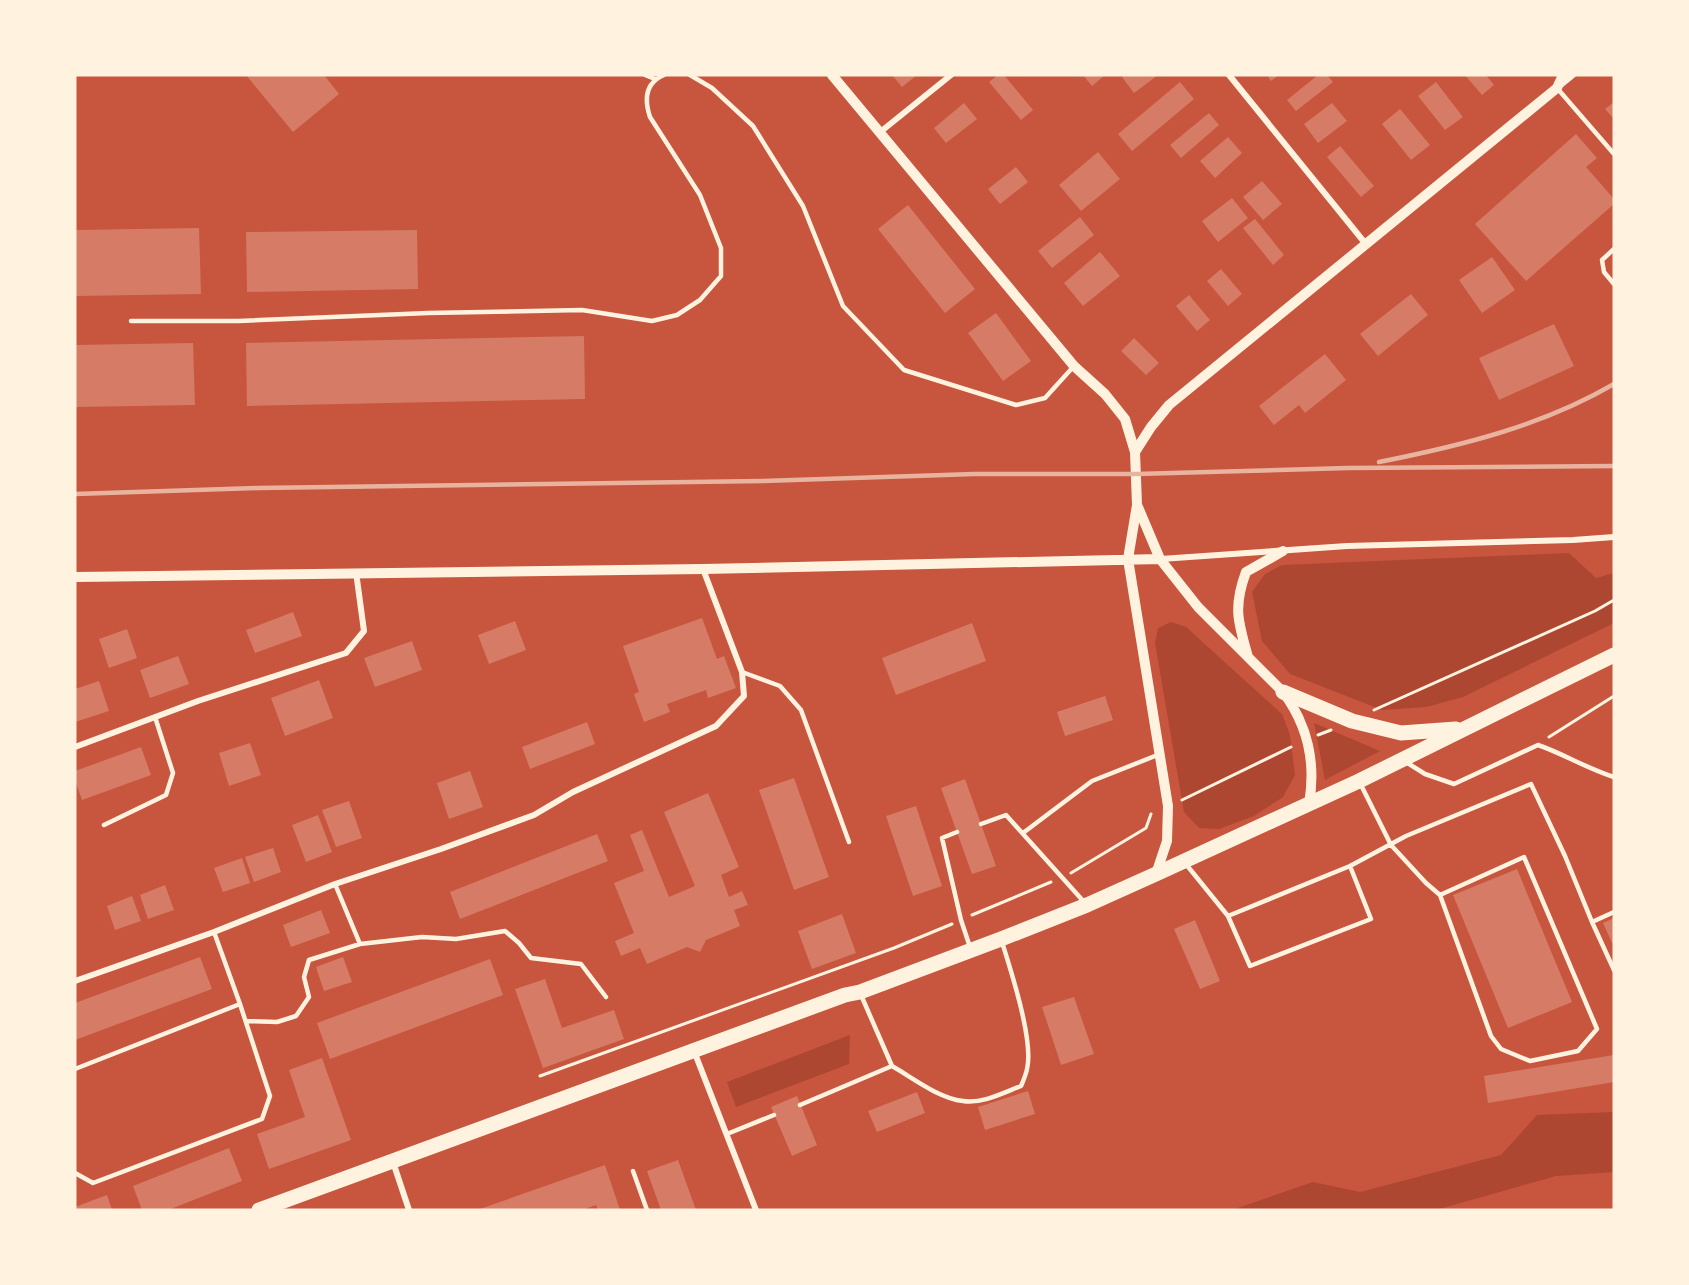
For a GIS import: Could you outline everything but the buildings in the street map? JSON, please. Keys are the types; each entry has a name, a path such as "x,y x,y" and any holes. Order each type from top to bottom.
{"main road":[{"path":"1283,692 1352,721 1401,732 1464,729 1614,650"},
{"path":"259,1210 846,995 860,992 1087,905 1359,781 1614,655"}],"street":[{"path":"832,75 1074,366 1105,394 1125,419 1135,452 1137,505 1128,559 1168,806 1167,841 1156,874"},
{"path":"879,133 951,75"},
{"path":"1229,75 1365,243"},
{"path":"1557,88 1563,75"},
{"path":"1135,452 1169,405 1573,75"},
{"path":"1137,505 1160,559 1198,607 1283,692 1293,706 1302,723 1309,748 1313,773 1309,804"},
{"path":"75,577 703,569 1160,559 1347,546 1614,537"},
{"path":"1249,660 1237,618 1238,592 1246,572 1283,551"},
{"path":"75,981 214,932 335,884 534,815 573,792 716,726 744,696 742,672 703,569"},
{"path":"75,747 155,717 346,653 364,631 356,572"},
{"path":"694,1051 756,1210"},
{"path":"392,1162 409,1210"}],"lane":[{"path":"645,75 655,79"},
{"path":"131,321 239,321 582,310 652,321 677,315 700,300 721,276 721,248 700,195 650,117 646,105 648,91 655,79 664,75"},
{"path":"690,75 712,88 753,126 803,206 843,306 904,370 1016,405 1045,398 1074,366"},
{"path":"1557,88 1614,154"},
{"path":"1614,249 1602,260 1604,272 1614,284"},
{"path":"742,672 780,687 801,710 849,842"},
{"path":"104,825 166,795 173,773 155,717"},
{"path":"1402,759 1425,774 1454,784 1538,745 1614,777"},
{"path":"1023,833 1092,781 1160,754"},
{"path":"1359,781 1391,845 1440,895 1491,1036 1501,1050 1530,1061 1578,1052 1597,1029 1524,857 1440,895"},
{"path":"1228,916 1350,866 1406,836 1531,784 1614,970"},
{"path":"981,824 1006,815 1087,905"},
{"path":"957,832 942,838 970,949"},
{"path":"1184,861 1228,916 1250,966 1371,919 1350,866"},
{"path":"335,884 360,944"},
{"path":"1592,922 1614,912"},
{"path":"247,1021 277,1022 296,1016 309,997 304,977 309,960 360,944 422,937 456,939 505,931 531,958 581,964 606,997"},
{"path":"75,1173 93,1183 262,1119 270,1096 247,1021 214,932"},
{"path":"860,992 892,1066 949,1098 965,1101 989,1098 1021,1086 1028,1068 1028,1046 1015,983 1001,939"},
{"path":"75,1069 240,1004"},
{"path":"800,1105 892,1066"},
{"path":"727,1134 774,1115"},
{"path":"633,1171 647,1210"}],"path":[{"path":"1367,714 1380,706 1462,672 1595,611 1614,600"},
{"path":"1538,745 1614,696"},
{"path":"1317,736 1332,730"},
{"path":"1182,800 1291,747"},
{"path":"540,1076 894,948 1064,877 1146,828 1151,814"}],"shaded area":[{"path":"1569,553 1596,578 1614,573 1614,623 1463,697 1426,707 1382,710 1290,674 1262,641 1252,592 1265,574 1282,565"},
{"path":"1171,622 1186,627 1282,714 1290,735 1295,775 1283,797 1254,816 1219,829 1199,828 1184,812 1155,643 1158,628"},
{"path":"1314,723 1380,751 1325,780"},
{"path":"850,1035 849,1064 736,1107 727,1082"},
{"path":"1614,1112 1614,1172 1556,1176 1436,1210 1232,1210 1313,1182 1360,1192 1501,1155 1537,1115"}],"railway":[{"path":"1379,462 1500,433 1558,412 1614,384"},
{"path":"75,494 258,488 763,481 974,474 1136,474 1348,468 1614,466"}]}
